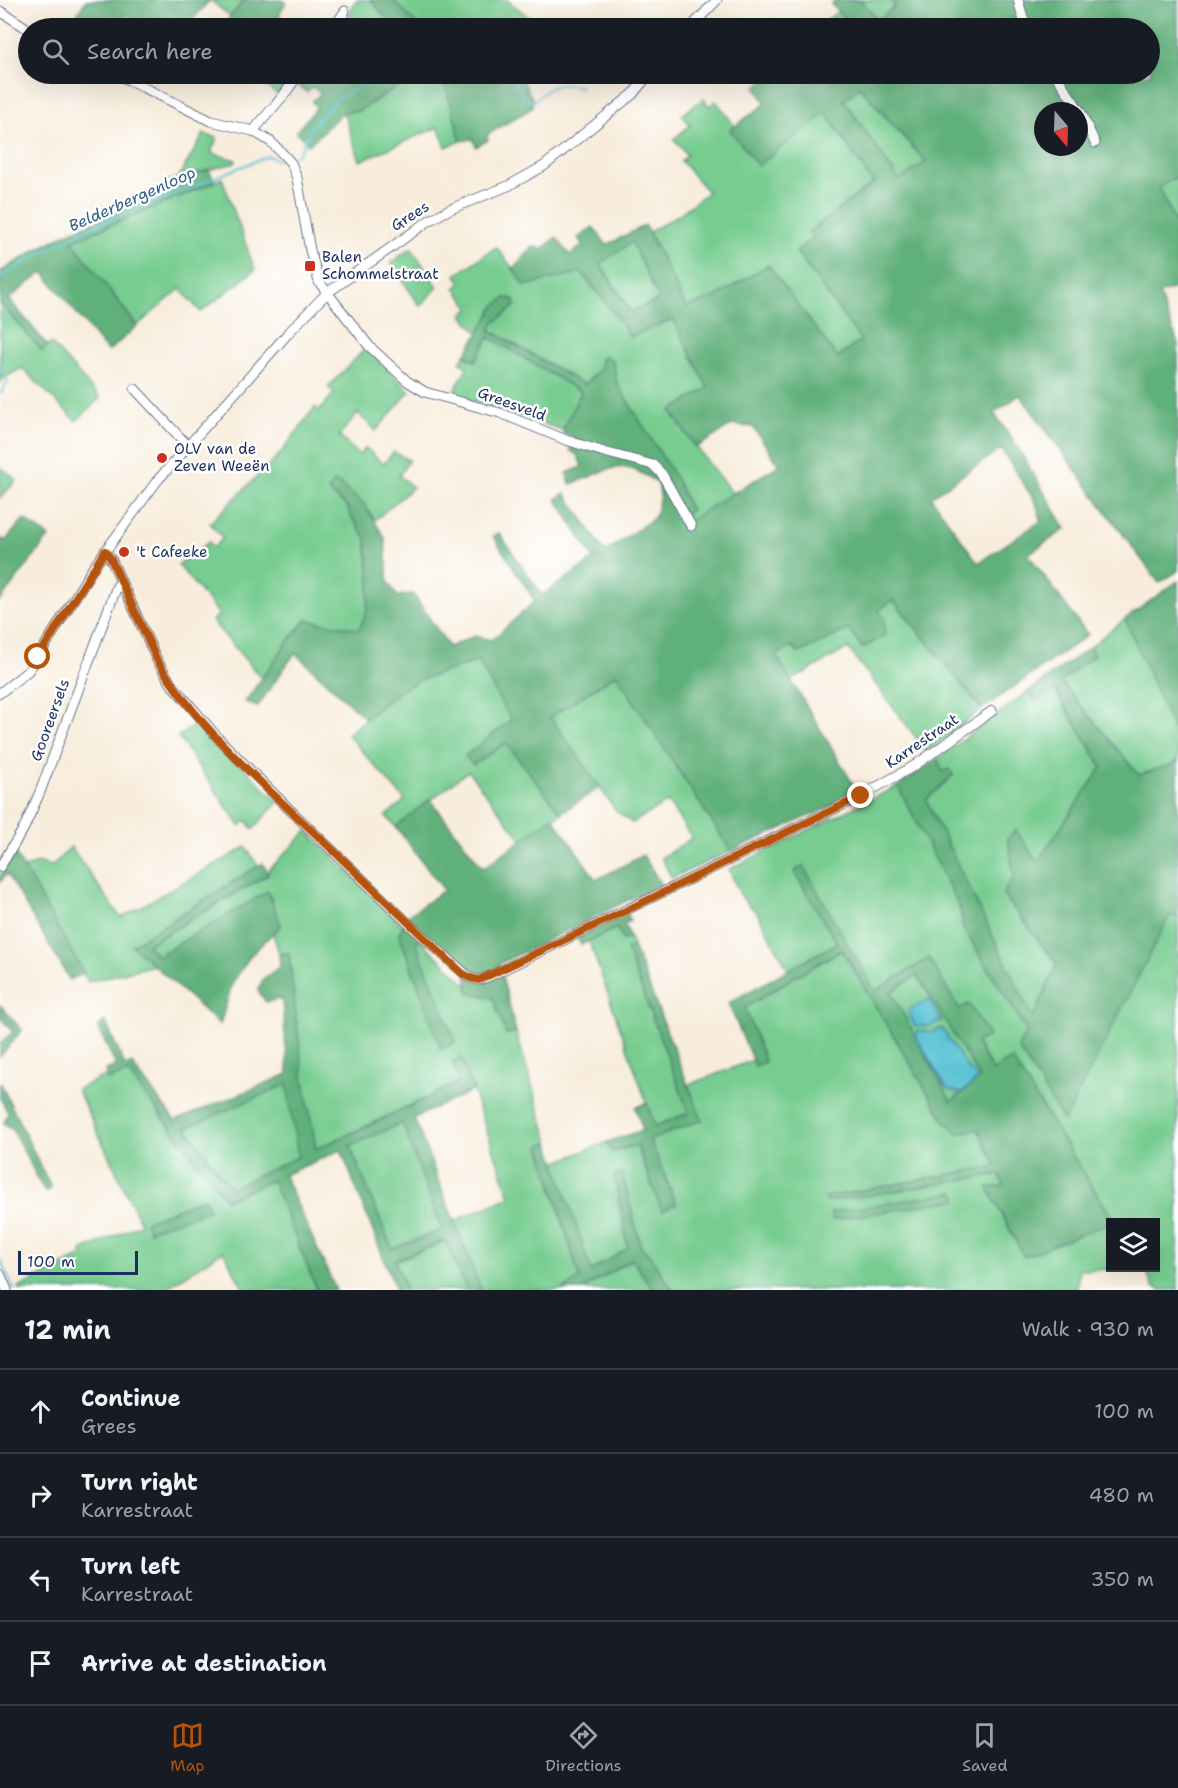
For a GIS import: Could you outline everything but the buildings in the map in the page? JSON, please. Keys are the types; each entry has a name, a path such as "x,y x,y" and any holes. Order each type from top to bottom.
{"street":[{"path":"700,18 717,0"},
{"path":"1018,0 1023,18"},
{"path":"0,11 18,22"},
{"path":"340,18 345,11"},
{"path":"137,84 211,121 253,131 292,84"},
{"name":"Grees","path":"0,693 28,671 105,551 157,481 291,330 327,293 430,220 448,210 508,186 543,166 633,94 641,84"},
{"path":"1062,84 1076,104 1095,142"},
{"name":"Greesveld","path":"253,131 271,142 291,163 297,178 316,275 327,293 378,355 415,387 435,395 500,413 585,446 653,465 662,474 691,526"},
{"path":"135,389 188,446"},
{"name":"Karrestraat","path":"105,551 122,582 157,660 169,680 219,739 412,927 462,973 479,980 861,796 914,766 992,711"},
{"name":"Gooreersels","path":"0,867 24,828 40,792 117,586 122,582"},
{"path":"0,1274 7,1290"}],"green space":[{"path":"86,0 210,0 194,18 133,18 130,16 80,18 76,16"},
{"path":"210,0 244,0 231,17"},
{"path":"244,0 283,0 286,2 279,15 282,18 229,18"},
{"path":"356,0 371,0 386,18 351,18 348,16"},
{"path":"371,0 393,0 410,18 386,18"},
{"path":"393,0 507,0 530,18 410,18"},
{"path":"836,0 860,0 876,18 844,18 831,4"},
{"path":"860,0 890,0 895,6 881,18 875,18"},
{"path":"890,0 1178,0 1178,176 1159,187 1178,229 1178,287 1159,294 1178,344 1178,571 1159,583 1020,395 994,413 1013,440 1066,529 1028,554 1088,635 982,709 893,600 879,610 884,618 885,636 862,648 849,629 798,653 793,646 776,655 859,794 731,851 616,674 550,717 600,787 561,813 506,743 473,765 465,756 511,720 478,661 419,680 398,692 365,718 295,653 257,707 245,702 286,644 307,620 359,629 367,610 370,582 366,538 350,515 348,508 328,491 334,482 340,484 363,503 385,538 388,582 397,596 413,594 449,647 474,636 492,640 535,601 493,536 499,533 542,595 594,559 556,499 565,493 605,552 655,517 660,495 658,483 644,474 614,468 570,484 567,473 582,467 578,456 570,450 575,441 574,437 563,434 563,430 581,392 489,337 475,361 465,355 495,306 505,298 514,299 515,306 493,324 490,331 585,385 600,369 601,359 606,356 613,361 617,384 675,477 691,511 685,515 688,521 779,465 753,427 732,425 697,447 686,434 671,411 708,388 673,319 630,337 618,318 581,272 525,286 513,269 533,247 544,248 556,237 570,255 583,245 578,238 593,227 607,245 645,225 686,307 716,297 768,265 838,358 861,340 796,251 813,238 809,232 873,183 826,113 758,166 730,130 766,103 755,87 759,84 1160,84 1160,18 881,18 895,7","holes":["860,87 926,162 899,180 844,100","632,242 659,300 630,312 600,264","1001,449 1036,503 1041,521 978,563 931,497"]},
{"path":"838,11 844,18 830,18"},
{"path":"263,84 286,84 278,95"},
{"path":"296,84 401,84 358,111 343,112 309,145 296,132 317,107 312,102 321,93 313,87 307,92"},
{"path":"401,84 445,84 461,141 446,147 438,127 360,161 343,112 359,111"},
{"path":"445,84 525,84 533,100 532,108 487,135 488,140 476,147 473,139 461,141"},
{"path":"859,87 926,162 899,180 843,99"},
{"path":"703,99 709,106 716,101 735,126 730,129 826,113 873,183 809,232 813,238 796,252 861,340 837,358 768,265 716,297 686,307 649,232 678,215 708,192 681,161 687,155 674,139 690,125 682,115"},
{"path":"204,134 217,138 211,153 236,160 235,163 178,178"},
{"path":"209,170 215,182 72,241 137,326 108,352 43,272 9,299 48,346 42,351 0,303 0,272 67,233 147,199 167,181"},
{"path":"1178,176 1178,229 1159,186"},
{"path":"222,178 255,270 201,312 180,289 137,326 72,241"},
{"path":"632,242 659,300 631,312 600,263"},
{"path":"496,247 526,285 581,272 618,318 630,337 673,318 708,388 671,411 733,494 688,522 685,515 691,510 675,477 617,384 612,361 592,376 585,385 490,330 493,324 515,306 495,306 479,333 462,315 470,308 455,288 461,283 456,275"},
{"path":"411,248 438,287 420,306 391,263"},
{"path":"0,303 42,351 51,343 100,398 76,421 22,368 2,379 0,383"},
{"path":"489,337 581,392 563,430 452,395 467,368 460,362 465,355 475,361"},
{"path":"365,349 410,391 376,431 358,413 339,436 359,455 366,448 383,464 394,452 409,460 399,476 413,487 375,520 363,503 348,508 350,515 366,538 370,582 367,610 359,630 306,620 262,679 212,621 219,614 178,565 209,542 214,547 223,538 210,523 281,453 315,407 319,411 334,393 328,387"},
{"path":"0,467 17,480 0,498"},
{"path":"24,519 49,537 0,601 0,537 5,541"},
{"path":"1178,581 1178,740 1125,619"},
{"path":"893,600 982,709 927,752 848,648 791,681 776,655 793,646 798,653 849,629 862,647 879,610"},
{"path":"1125,619 1178,740 1178,760 1174,764 1139,775 1060,681 1094,655 1090,647"},
{"path":"1090,647 1094,655 1061,682 1139,775 1174,764 1178,760 1178,918 1170,915 1064,1121 1018,1048 1027,1031 963,928 960,908 898,786 937,759 943,771 950,769 953,775 926,800 1033,1018 1057,964 1003,894 1014,877 1008,838 1016,830 1037,862 1102,767 1055,689 1035,701 1029,691"},
{"path":"479,661 511,720 466,756 473,765 506,743 561,813 522,840 468,771 396,827 386,816 405,800 347,734 398,692 419,680"},
{"path":"616,674 731,851 672,878 661,858 692,838 668,802 632,823 616,811 550,717"},
{"path":"1054,689 1102,767 1037,863 1016,831 1008,838 1014,877 1003,894 1057,964 1033,1019 926,800 953,775 943,771 937,759 1029,691 1036,701"},
{"path":"198,722 278,802 253,829 246,820 240,826 178,737"},
{"path":"898,786 960,908 963,928 1027,1031 1170,914 1178,918 1178,1290 1162,1290 1153,1287 1147,1272 1160,1272 1160,1218 1113,1218 1011,1059 993,1071 976,1042 989,1035 959,1010 929,958 875,992 803,866 794,872 838,944 789,971 756,911 743,898 729,869"},
{"path":"430,799 483,868 553,817 596,880 643,855 661,884 499,964 516,1032 506,1034 493,998 468,992 466,972 423,932 416,943 456,1042 441,1049 399,933 409,915 444,890 396,827"},
{"path":"307,831 403,926 399,933 441,1048 416,943 419,939 467,985 468,992 493,998 506,1034 516,1032 549,1142 540,1146 580,1279 562,1290 481,1290 454,1221 510,1197 461,1057 460,1082 316,1149 303,1077 289,953 279,954 273,933 281,925 158,956 147,945 268,875 267,872"},
{"path":"71,847 121,918 246,847 258,866 132,945 154,965 88,982 24,868 38,862 52,866"},
{"path":"15,853 84,973 70,980 7,874 0,882 0,875"},
{"path":"263,863 268,874 147,945 158,956 268,891 281,925 250,956 232,984 220,1025 132,945"},
{"path":"803,866 875,991 929,958 959,1009 969,1004 989,1036 976,1042 992,1071 1012,1059 1112,1218 1106,1218 1106,1224 1024,1257 988,1187 1004,1186 999,1174 827,1202 826,1197 996,1166 978,1129 958,1134 944,1120 842,950 745,1008 765,1062 755,1066 728,1003 837,943 794,872","holes":["917,975 980,1078 951,1101 891,992"]},
{"path":"628,914 630,921 624,924 630,937 623,940 617,928 581,945 577,938"},
{"path":"617,928 623,940 630,937 633,946 627,949 689,1113 655,1126 589,941"},
{"path":"633,946 702,1120 650,1140 676,1204 662,1211 637,1145 612,1152 607,1142 643,1130 635,1107 647,1103 655,1126 689,1113 626,949"},
{"path":"842,950 944,1120 978,1129 996,1166 826,1197 999,1174 1004,1186 988,1188 1024,1257 1106,1223 1106,1270 1079,1270 1077,1290 673,1290 641,1247 621,1173 625,1236 628,1248 591,1272 555,1163 607,1142 612,1152 636,1145 662,1210 676,1204 650,1140 701,1120 688,1085 753,1060 755,1066 745,1008"},
{"path":"289,953 303,1077 316,1149 459,1082 452,1062 461,1057 474,1090 414,1118 481,1290 467,1290 445,1241 395,1260 406,1290 396,1290 341,1150 284,1175 336,1290 317,1290 272,1180 226,1200 128,1072 108,1080 106,1070 116,1066 98,1027 105,1021 125,1066 132,1064 175,1121 288,1074 282,999 266,1002 258,991 263,979 280,966 279,954","holes":["287,1084 298,1157 231,1188 186,1128","402,1123 442,1230 392,1249 350,1146"]},
{"path":"917,975 980,1078 950,1102 891,991"},
{"path":"0,1005 22,1030 0,1057 0,1043 13,1032 0,1017"},
{"path":"128,1072 226,1200 272,1180 317,1290 244,1290 223,1251 163,1290 19,1290 18,1288 83,1255 81,1251 141,1224 77,1089 107,1075 108,1080","holes":["204,1198 209,1209 146,1222"]},
{"path":"0,1082 51,1188 45,1192 12,1129 4,1123 8,1113 0,1097"},
{"path":"287,1084 299,1157 231,1188 185,1128"},
{"path":"402,1122 442,1230 392,1249 350,1146"},
{"path":"549,1142 591,1271 628,1248 614,1174 622,1173 641,1247 673,1290 653,1290 632,1259 582,1290 562,1290 580,1279 540,1146"},
{"path":"955,1192 957,1200 833,1220 831,1212"},
{"path":"204,1198 209,1210 149,1231 145,1222"},
{"path":"446,1241 467,1290 406,1290 395,1261"},
{"path":"632,1259 653,1290 582,1290"}],"water":[{"path":"929,999 941,1021 930,1026 915,1026 908,1011"},
{"path":"942,1028 977,1080 961,1093 947,1089 916,1037 918,1031 932,1032"}],"waterway":[{"name":"Belderbergenloop","path":"295,155 300,152 311,127 337,99 363,84"},
{"name":"Belderbergenloop","path":"515,84 530,102 555,86 581,87"},
{"name":"Belderbergenloop","path":"0,278 89,228 268,156 278,160"},
{"path":"0,368 8,381 0,394"},
{"path":"0,1259 14,1290"}],"place":[{"name":"Balen Schommelstraat","path":"310,266"},
{"name":"OLV van de Zeven Weeën","path":"162,458"},
{"name":"'t Cafeeke","path":"124,552"}],"route":[{"path":"38,657 105,551 111,559 157,660 172,685 219,739 412,927 462,973 479,980 861,796"}]}
